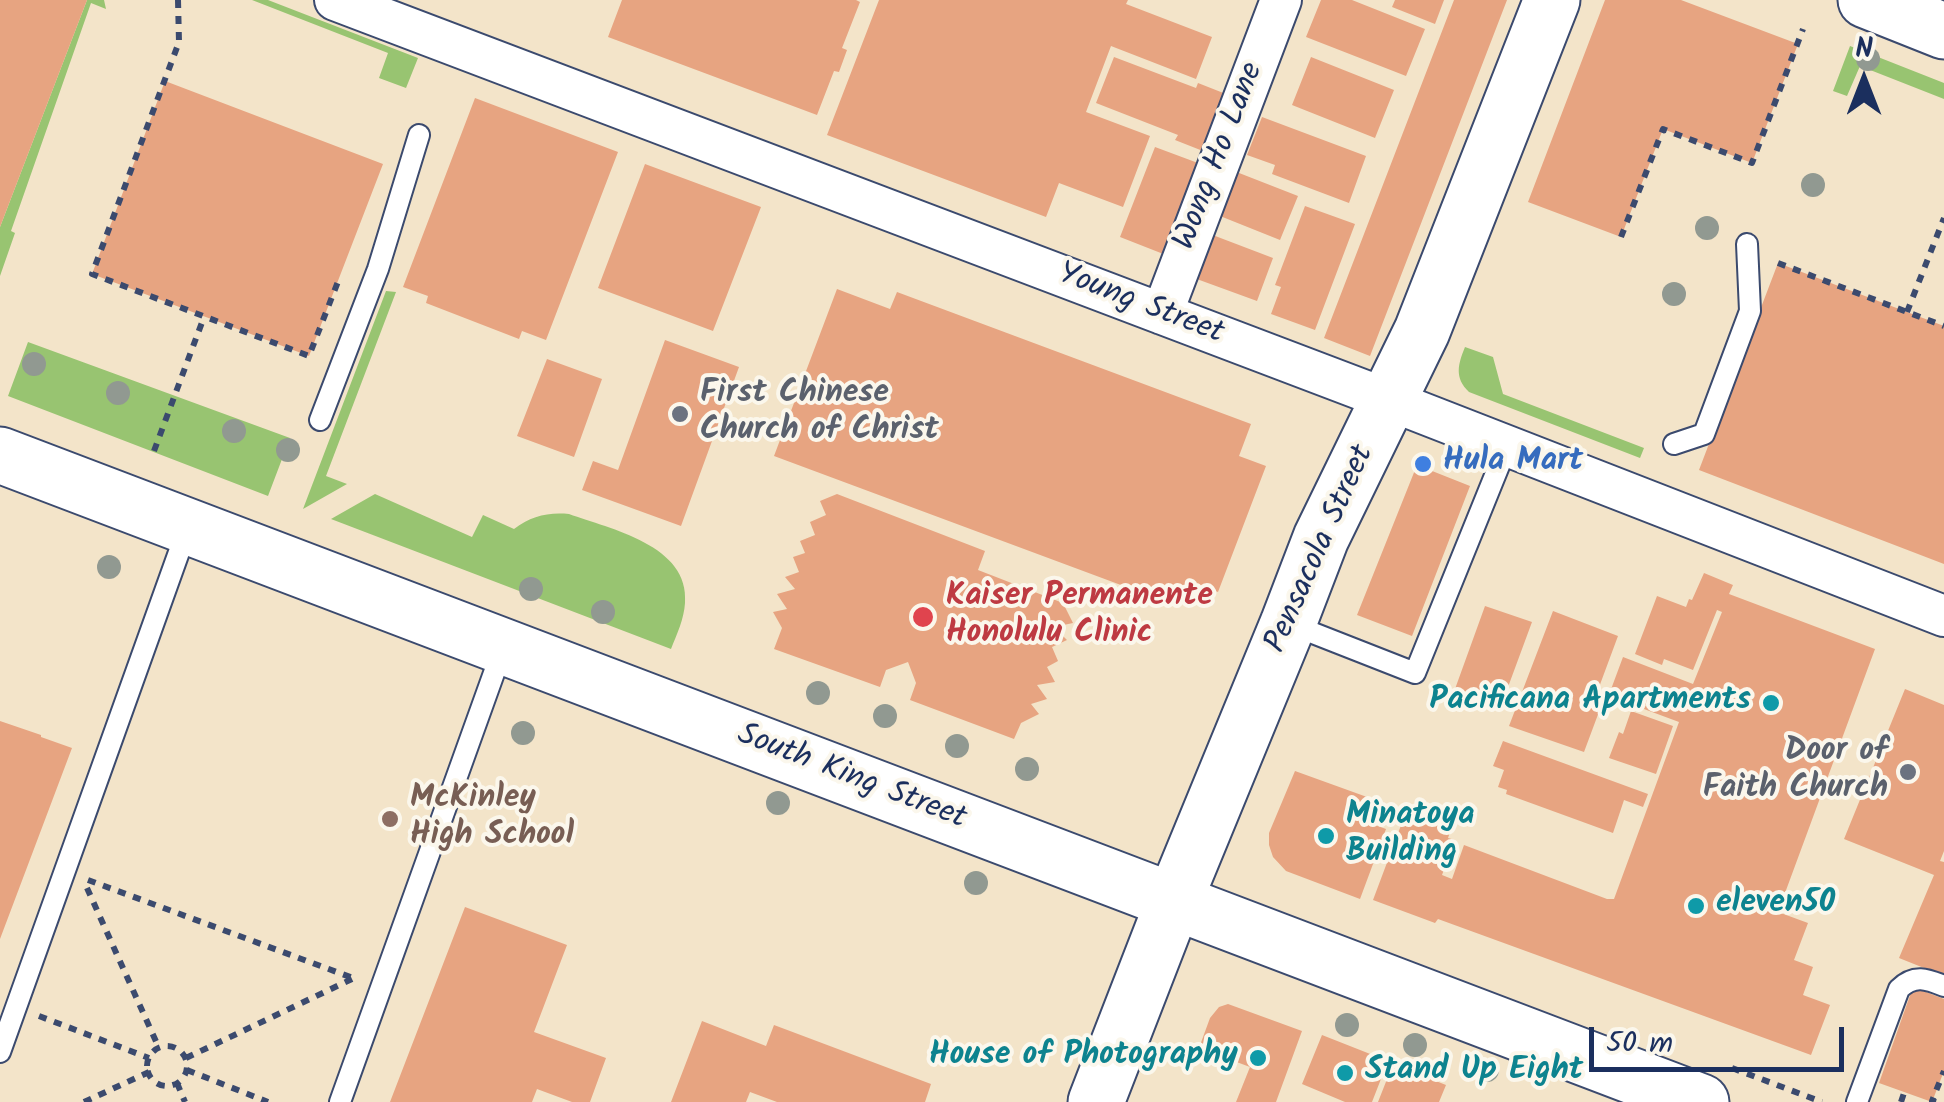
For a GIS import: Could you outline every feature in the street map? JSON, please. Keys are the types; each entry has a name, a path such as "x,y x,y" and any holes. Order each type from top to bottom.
{"main road":[{"name":"Pensacola Street","path":"1096,1102 1321,538 1422,331 1552,0"},
{"path":"1866,0 1944,30"},
{"name":"South King Street","path":"0,455 1701,1102"}],"street":[{"name":"Young Street","path":"335,0 1389,400 1944,616"},
{"name":"Wong Ho Lane","path":"1162,314 1281,0"}],"lane":[{"path":"320,420 378,269 419,135"},
{"path":"1674,444 1704,434 1750,312 1747,244"},
{"path":"1288,624 1415,673 1506,446"},
{"path":"0,1052 188,527"},
{"path":"340,1102 504,646"},
{"path":"1857,1102 1900,989 1908,980 1918,978 1944,986"}],"path":[{"path":"178,0 179,42 92,274 309,356 339,279"},
{"path":"1621,237 1663,129 1752,163 1804,29"},
{"path":"1907,312 1944,218"},
{"path":"1778,263 1944,326"},
{"path":"154,452 204,316"},
{"path":"159,1048 82,878 353,978 186,1058"},
{"path":"30,1012 149,1058"},
{"path":"159,1048 176,1048 186,1058 186,1075 170,1086 150,1078 147,1068 149,1058 159,1048"},
{"path":"186,1070 268,1102"},
{"path":"1936,1102 1932,1101 1944,1071"},
{"path":"84,1102 149,1072"},
{"path":"177,1083 185,1102"}],"green space":[{"path":"87,0 104,0 106,9 91,3 11,231 15,233 0,276 0,227"},
{"path":"252,0 268,0 418,58 406,88 379,78 388,53"},
{"path":"1850,46 1944,83 1944,99 1860,66 1847,96 1833,91"},
{"path":"386,291 396,292 326,476 347,484 303,509"},
{"path":"28,342 290,438 268,496 8,396"},
{"path":"1465,347 1493,357 1503,394 1644,448 1640,458 1469,392 1459,371"},
{"path":"375,494 472,537 483,515 514,529 547,514 569,514 644,542 675,567 683,583 684,609 671,649 331,519"}],"building":[{"path":"0,0 87,0 0,227"},
{"path":"622,0 860,2 842,48 847,50 839,72 834,71 817,115 608,37"},
{"path":"879,0 1128,0 1126,4 1212,37 1196,79 1111,46 1086,112 1150,136 1123,207 1059,183 1046,217 827,135"},
{"path":"1321,0 1352,0 1425,29 1406,76 1306,37"},
{"path":"1395,0 1444,0 1435,24 1392,7"},
{"path":"1454,0 1507,0 1370,356 1324,338"},
{"path":"1605,0 1681,0 1798,44 1752,163 1663,129 1621,237 1528,202"},
{"path":"1114,57 1196,88 1198,83 1231,96 1208,153 1175,140 1178,135 1096,103"},
{"path":"1311,57 1394,90 1375,138 1292,105"},
{"path":"165,81 383,164 309,356 92,274"},
{"path":"475,98 618,152 546,340 522,331 519,339 426,303 428,296 403,287"},
{"path":"1262,117 1366,156 1349,203 1272,174 1275,165 1247,155"},
{"path":"1155,147 1206,166 1171,257 1120,237"},
{"path":"645,164 761,207 713,331 598,288"},
{"path":"1234,171 1298,196 1280,240 1220,216"},
{"path":"1305,206 1355,224 1315,330 1271,314 1281,287 1275,285"},
{"path":"1210,234 1273,258 1257,301 1194,278"},
{"path":"1778,263 1944,326 1944,564 1699,470"},
{"path":"837,289 890,309 897,292 1251,424 1239,456 1266,466 1218,592 1190,582 1180,607 774,456"},
{"name":"First Chinese Church of Christ","path":"665,340 739,367 681,526 582,490 593,461 618,470"},
{"path":"547,359 602,379 574,457 517,436"},
{"path":"1417,465 1470,486 1412,636 1357,615"},
{"name":"Kaiser Permanente Honolulu Clinic","path":"837,494 985,551 978,570 1063,603 1073,623 1054,627 1067,640 1052,647 1058,661 1047,667 1055,682 1037,685 1047,699 1031,704 1039,714 1021,723 1014,739 910,700 916,683 908,662 886,670 880,687 774,649 782,628 773,612 787,609 777,594 795,589 785,577 799,572 793,557 805,553 800,541 815,535 810,522 826,515 820,501"},
{"path":"1704,573 1733,585 1729,594 1875,649 1778,912 1808,923 1794,960 1813,967 1803,995 1830,1005 1811,1055 1438,919 1435,923 1373,900 1403,820 1410,823 1415,812 1452,826 1448,838 1455,840 1442,875 1452,879 1464,845 1614,899 1679,722 1610,692 1623,657 1693,684 1722,612 1717,610 1693,670 1664,659 1662,665 1635,654 1657,596 1686,607"},
{"path":"1485,606 1532,622 1501,706 1455,689"},
{"path":"1553,611 1618,636 1595,698 1603,701 1584,752 1509,726"},
{"name":"Door of Faith Church","path":"1905,689 1944,705 1944,851 1940,861 1944,862 1944,976 1899,958 1934,875 1844,839"},
{"path":"1631,711 1673,726 1656,774 1609,758"},
{"path":"0,721 72,748 0,939"},
{"path":"1503,741 1648,794 1643,807 1624,800 1613,833 1506,794 1507,790 1498,787 1504,770 1493,766"},
{"name":"Minatoya Building","path":"1295,771 1367,797 1358,819 1386,829 1360,899 1286,871 1273,857 1269,833"},
{"path":"465,907 567,945 534,1032 606,1058 590,1102 572,1102 537,1089 532,1102 390,1102"},
{"path":"1913,987 1944,999 1944,1071 1932,1102 1879,1083"},
{"name":"House of Photography","path":"1228,1004 1302,1031 1276,1102 1236,1102 1250,1067 1199,1048 1210,1018 1219,1007"},
{"path":"702,1021 766,1046 774,1025 931,1084 925,1102 777,1102 750,1092 746,1102 671,1102"},
{"name":"Stand Up Eight","path":"1322,1035 1388,1061 1372,1102 1345,1102 1302,1084"},
{"path":"1393,1064 1446,1085 1439,1102 1378,1102"}],"place":[{"name":"First Chinese Church of Christ","path":"680,414"},
{"name":"Hula Mart","path":"1423,464"},
{"name":"Kaiser Permanente Honolulu Clinic","path":"923,617"},
{"name":"Pacificana Apartments","path":"1771,703"},
{"name":"Door of Faith Church","path":"1908,772"},
{"name":"McKinley High School","path":"390,819"},
{"name":"Minatoya Building","path":"1326,836"},
{"name":"eleven50","path":"1696,906"},
{"name":"House of Photography","path":"1258,1058"},
{"name":"Stand Up Eight","path":"1345,1073"}]}
